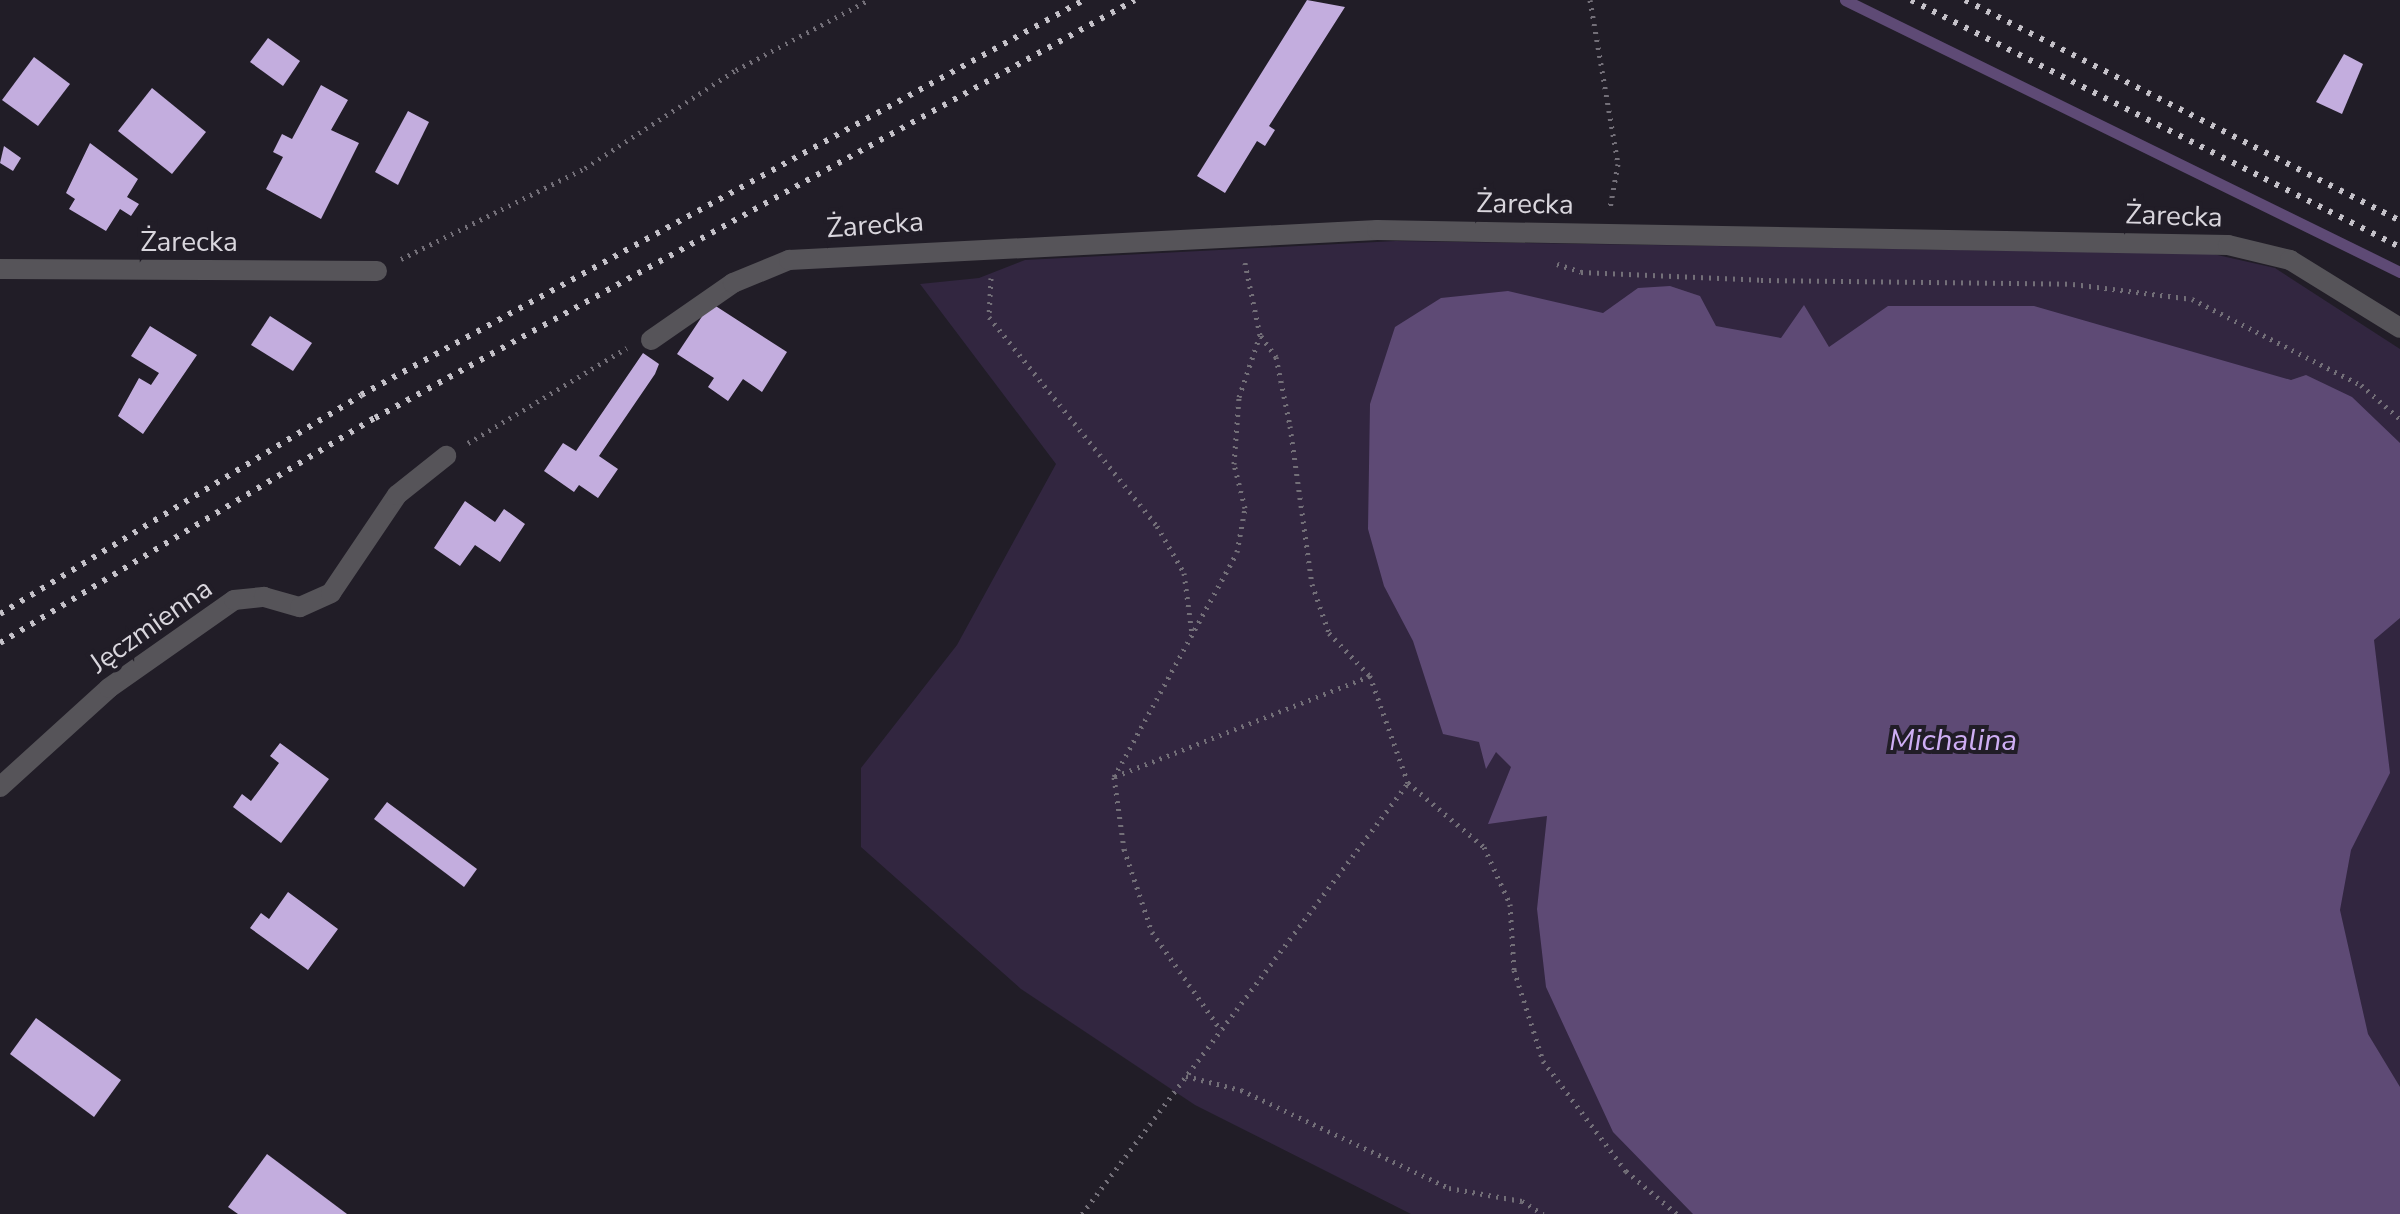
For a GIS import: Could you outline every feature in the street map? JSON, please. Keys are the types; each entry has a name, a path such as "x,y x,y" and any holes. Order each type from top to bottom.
{"street":[{"name":"Żarecka","path":"651,340 733,283 789,260 1026,244 1239,235 1605,233 2228,245 2290,260 2400,328"},
{"name":"Żarecka","path":"0,269 377,271"},
{"name":"Jęczmienna","path":"0,787 109,688 234,600 264,597 300,607 331,593 397,495 446,456"}],"path":[{"path":"377,271 585,168 736,70 869,0"},
{"path":"1590,0 1618,164 1605,233"},
{"path":"1239,235 1260,335 1276,357 1288,412 1312,584 1329,633 1370,676 1408,783 1484,847 1510,904 1514,970 1543,1061 1626,1171 1677,1214"},
{"path":"1026,244 985,286 989,317 1157,526 1187,583 1192,637"},
{"path":"1551,262 1581,272 1926,278 2192,299 2361,385 2400,419"},
{"path":"1221,1030 1152,932 1124,849 1114,777 1237,552 1245,508 1234,464 1239,397 1260,335"},
{"path":"446,456 651,340"},
{"path":"1114,777 1370,676"},
{"path":"1082,1214 1408,783"},
{"path":"1186,1076 1241,1090 1449,1188 1522,1201 1543,1214"}],"shaded area":[{"path":"1396,241 2213,254 2275,268 2400,349 2400,1214 1411,1214 1195,1105 1021,989 861,847 861,768 957,645 1056,464 920,284 979,278 1025,260"}],"water":[{"name":"Michalina","path":"1670,286 1700,296 1716,326 1781,338 1804,305 1829,347 1888,306 2034,306 2291,380 2306,375 2352,397 2400,443 2400,618 2374,640 2390,773 2351,850 2340,910 2368,1034 2400,1087 2400,1214 1693,1214 1613,1132 1546,987 1537,909 1547,816 1488,824 1511,767 1496,752 1486,769 1479,742 1443,734 1413,641 1384,586 1368,529 1370,404 1395,327 1441,298 1508,291 1603,313 1638,288"}],"building":[{"path":"1307,0 1345,7 1269,126 1275,130 1265,146 1257,141 1225,193 1197,176"},
{"path":"268,38 300,61 283,86 250,62"},
{"path":"2344,54 2363,64 2342,114 2316,102"},
{"path":"34,57 70,84 38,126 2,100"},
{"path":"321,85 348,100 331,130 359,143 321,219 266,189 283,157 273,152 282,134 292,139"},
{"path":"152,88 206,132 172,174 118,131"},
{"path":"408,111 429,122 398,185 375,172"},
{"path":"90,143 138,179 127,197 139,204 131,216 120,209 106,231 69,209 75,199 66,193"},
{"path":"4,146 21,158 13,171 0,163"},
{"path":"711,303 787,352 762,392 743,379 728,401 708,387 714,378 677,354"},
{"path":"270,316 312,343 293,371 251,345"},
{"path":"150,326 197,355 143,434 118,416 139,378 151,385 159,373 131,356"},
{"path":"643,353 659,364 655,374 599,456 618,469 598,498 579,485 574,492 544,471 563,443 576,451"},
{"path":"465,501 495,522 504,509 525,524 500,562 475,545 460,566 434,548"},
{"path":"280,743 329,779 281,843 233,807 242,794 251,801 263,785 279,763 270,756"},
{"path":"387,802 477,869 464,887 374,819"},
{"path":"288,892 338,929 308,970 250,928 261,913 269,919"},
{"path":"36,1018 121,1080 94,1117 10,1054"},
{"path":"267,1154 347,1214 238,1214 228,1207"}],"waterway":[{"path":"1845,0 2400,272"}],"railway":[{"path":"0,614 361,395 1084,0"},
{"path":"0,643 375,418 1135,0"},
{"path":"1911,0 2400,247"},
{"path":"1965,0 2400,221"}]}
